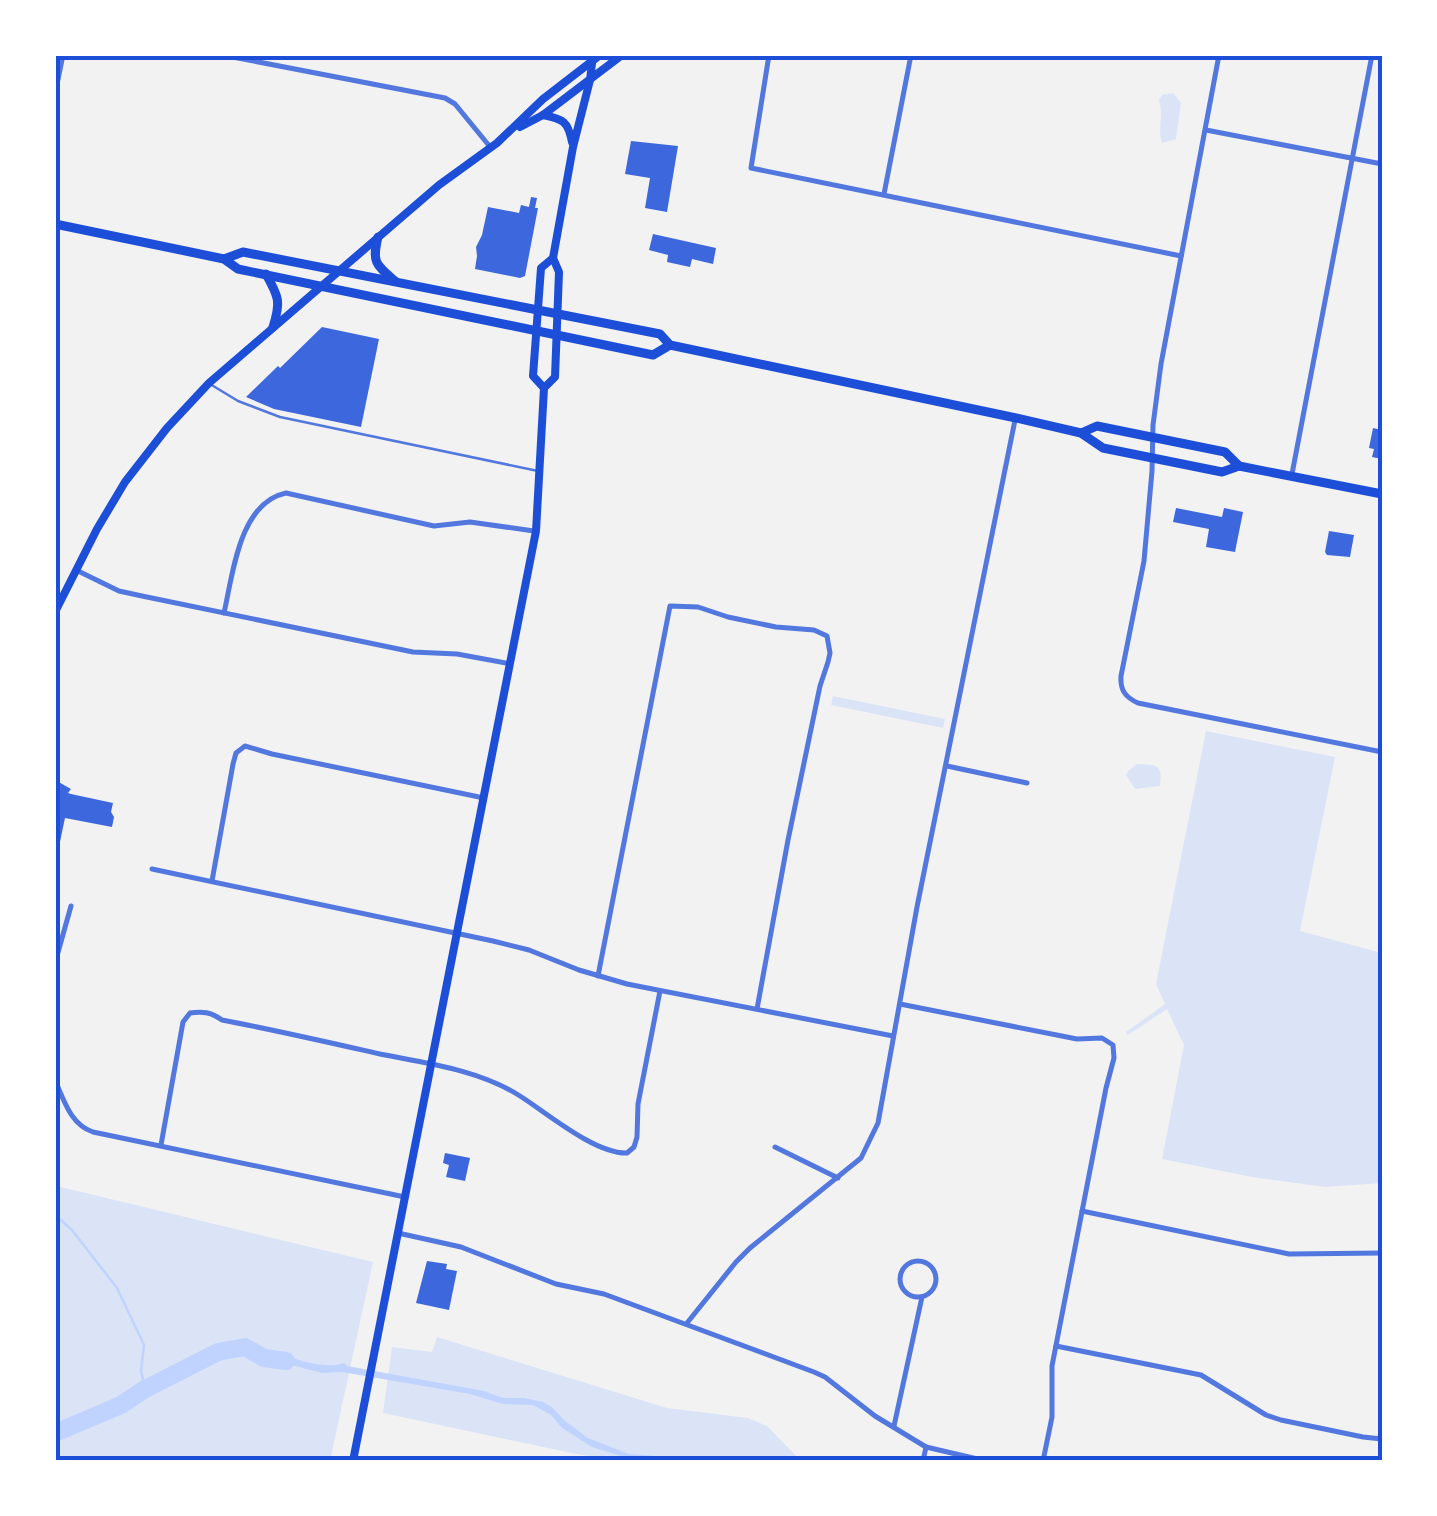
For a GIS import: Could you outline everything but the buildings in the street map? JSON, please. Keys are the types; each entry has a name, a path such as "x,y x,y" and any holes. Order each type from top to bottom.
{"main road":[{"path":"510,132 543,115 622,55"},
{"path":"353,1461 536,531 544,388 555,377 559,272 553,258 573,147 595,57"},
{"path":"55,612 125,482 209,383 595,57"},
{"path":"543,115 561,119 570,129 573,147"},
{"path":"55,224 224,259 238,269 653,355 670,345"},
{"path":"378,237 376,264 397,282"},
{"path":"224,259 244,252 558,313 660,334 670,345 1081,433 1104,448 1152,459 1222,472 1239,466 1382,494"},
{"path":"544,388 533,376 536,330 541,268 553,258"},
{"path":"266,274 280,306 273,327"},
{"path":"1081,433 1098,426 1154,437 1225,452 1239,466"}],"street":[{"path":"55,94 63,55"},
{"path":"222,55 445,98 455,104 490,148"},
{"path":"769,55 750,168 1182,256"},
{"path":"884,194 910,55"},
{"path":"1219,55 1161,364 1144,561 1121,676 1122,688 1127,698 1149,705 1382,752"},
{"path":"1292,476 1372,55"},
{"path":"1206,130 1382,164"},
{"path":"686,1324 750,1248 860,1158 878,1123 1016,418"},
{"path":"224,614 239,546 260,506 277,495 286,493 434,526 470,522 536,531"},
{"path":"76,570 119,591 224,614 413,652 457,654 510,664"},
{"path":"598,976 670,606 698,607 776,627 814,630 827,636 830,653 820,686 756,1009"},
{"path":"212,881 233,764 236,752 245,746 484,798"},
{"path":"947,766 1027,783"},
{"path":"152,869 529,950 598,976 660,991 893,1036"},
{"path":"55,964 71,906"},
{"path":"161,1145 183,1022 190,1012 207,1012 222,1020 431,1064 496,1084 518,1094 561,1125 618,1154 627,1153 637,1137 638,1104 660,991"},
{"path":"899,1004 1077,1040 1102,1038 1113,1045 1114,1058 1052,1366 1052,1417 1042,1461"},
{"path":"55,1080 72,1118 83,1128 405,1197"},
{"path":"776,1147 838,1178"},
{"path":"1082,1211 1289,1254 1382,1253"},
{"path":"398,1233 461,1247 556,1284 604,1294 825,1377 858,1405 926,1447 986,1461"},
{"path":"894,1428 922,1298 932,1291 936,1279 932,1268 916,1261 905,1266 900,1282 905,1292 922,1298"},
{"path":"1056,1346 1201,1374 1266,1415 1382,1439"},
{"path":"923,1461 926,1447"}],"lane":[{"path":"209,383 238,401 280,417 540,472"}],"shaded area":[{"path":"1173,93 1181,103 1176,139 1162,143 1159,100 1162,95"},
{"path":"833,696 945,719 943,728 831,705"},
{"path":"1206,731 1335,757 1300,931 1382,953 1382,1183 1325,1187 1162,1159 1184,1045 1167,1009 1128,1035 1126,1032 1165,1004 1156,984"},
{"path":"1137,764 1157,767 1160,786 1135,789 1126,775"},
{"path":"55,1180 61,1187 373,1262 330,1461 55,1461"},
{"path":"437,1337 667,1408 748,1418 767,1426 801,1461 621,1461 383,1413 392,1347 432,1352"}],"water":[{"path":"289,1357 324,1365 344,1363 503,1398 543,1402 588,1438 629,1454 669,1461 627,1458 592,1447 533,1405 503,1404 470,1394 342,1372 322,1373 264,1358"}],"waterway":[{"path":"55,1215 72,1230 117,1288 144,1345 141,1371 145,1389"},
{"path":"55,1433 121,1405 218,1352 245,1347 264,1358 286,1361"}]}
